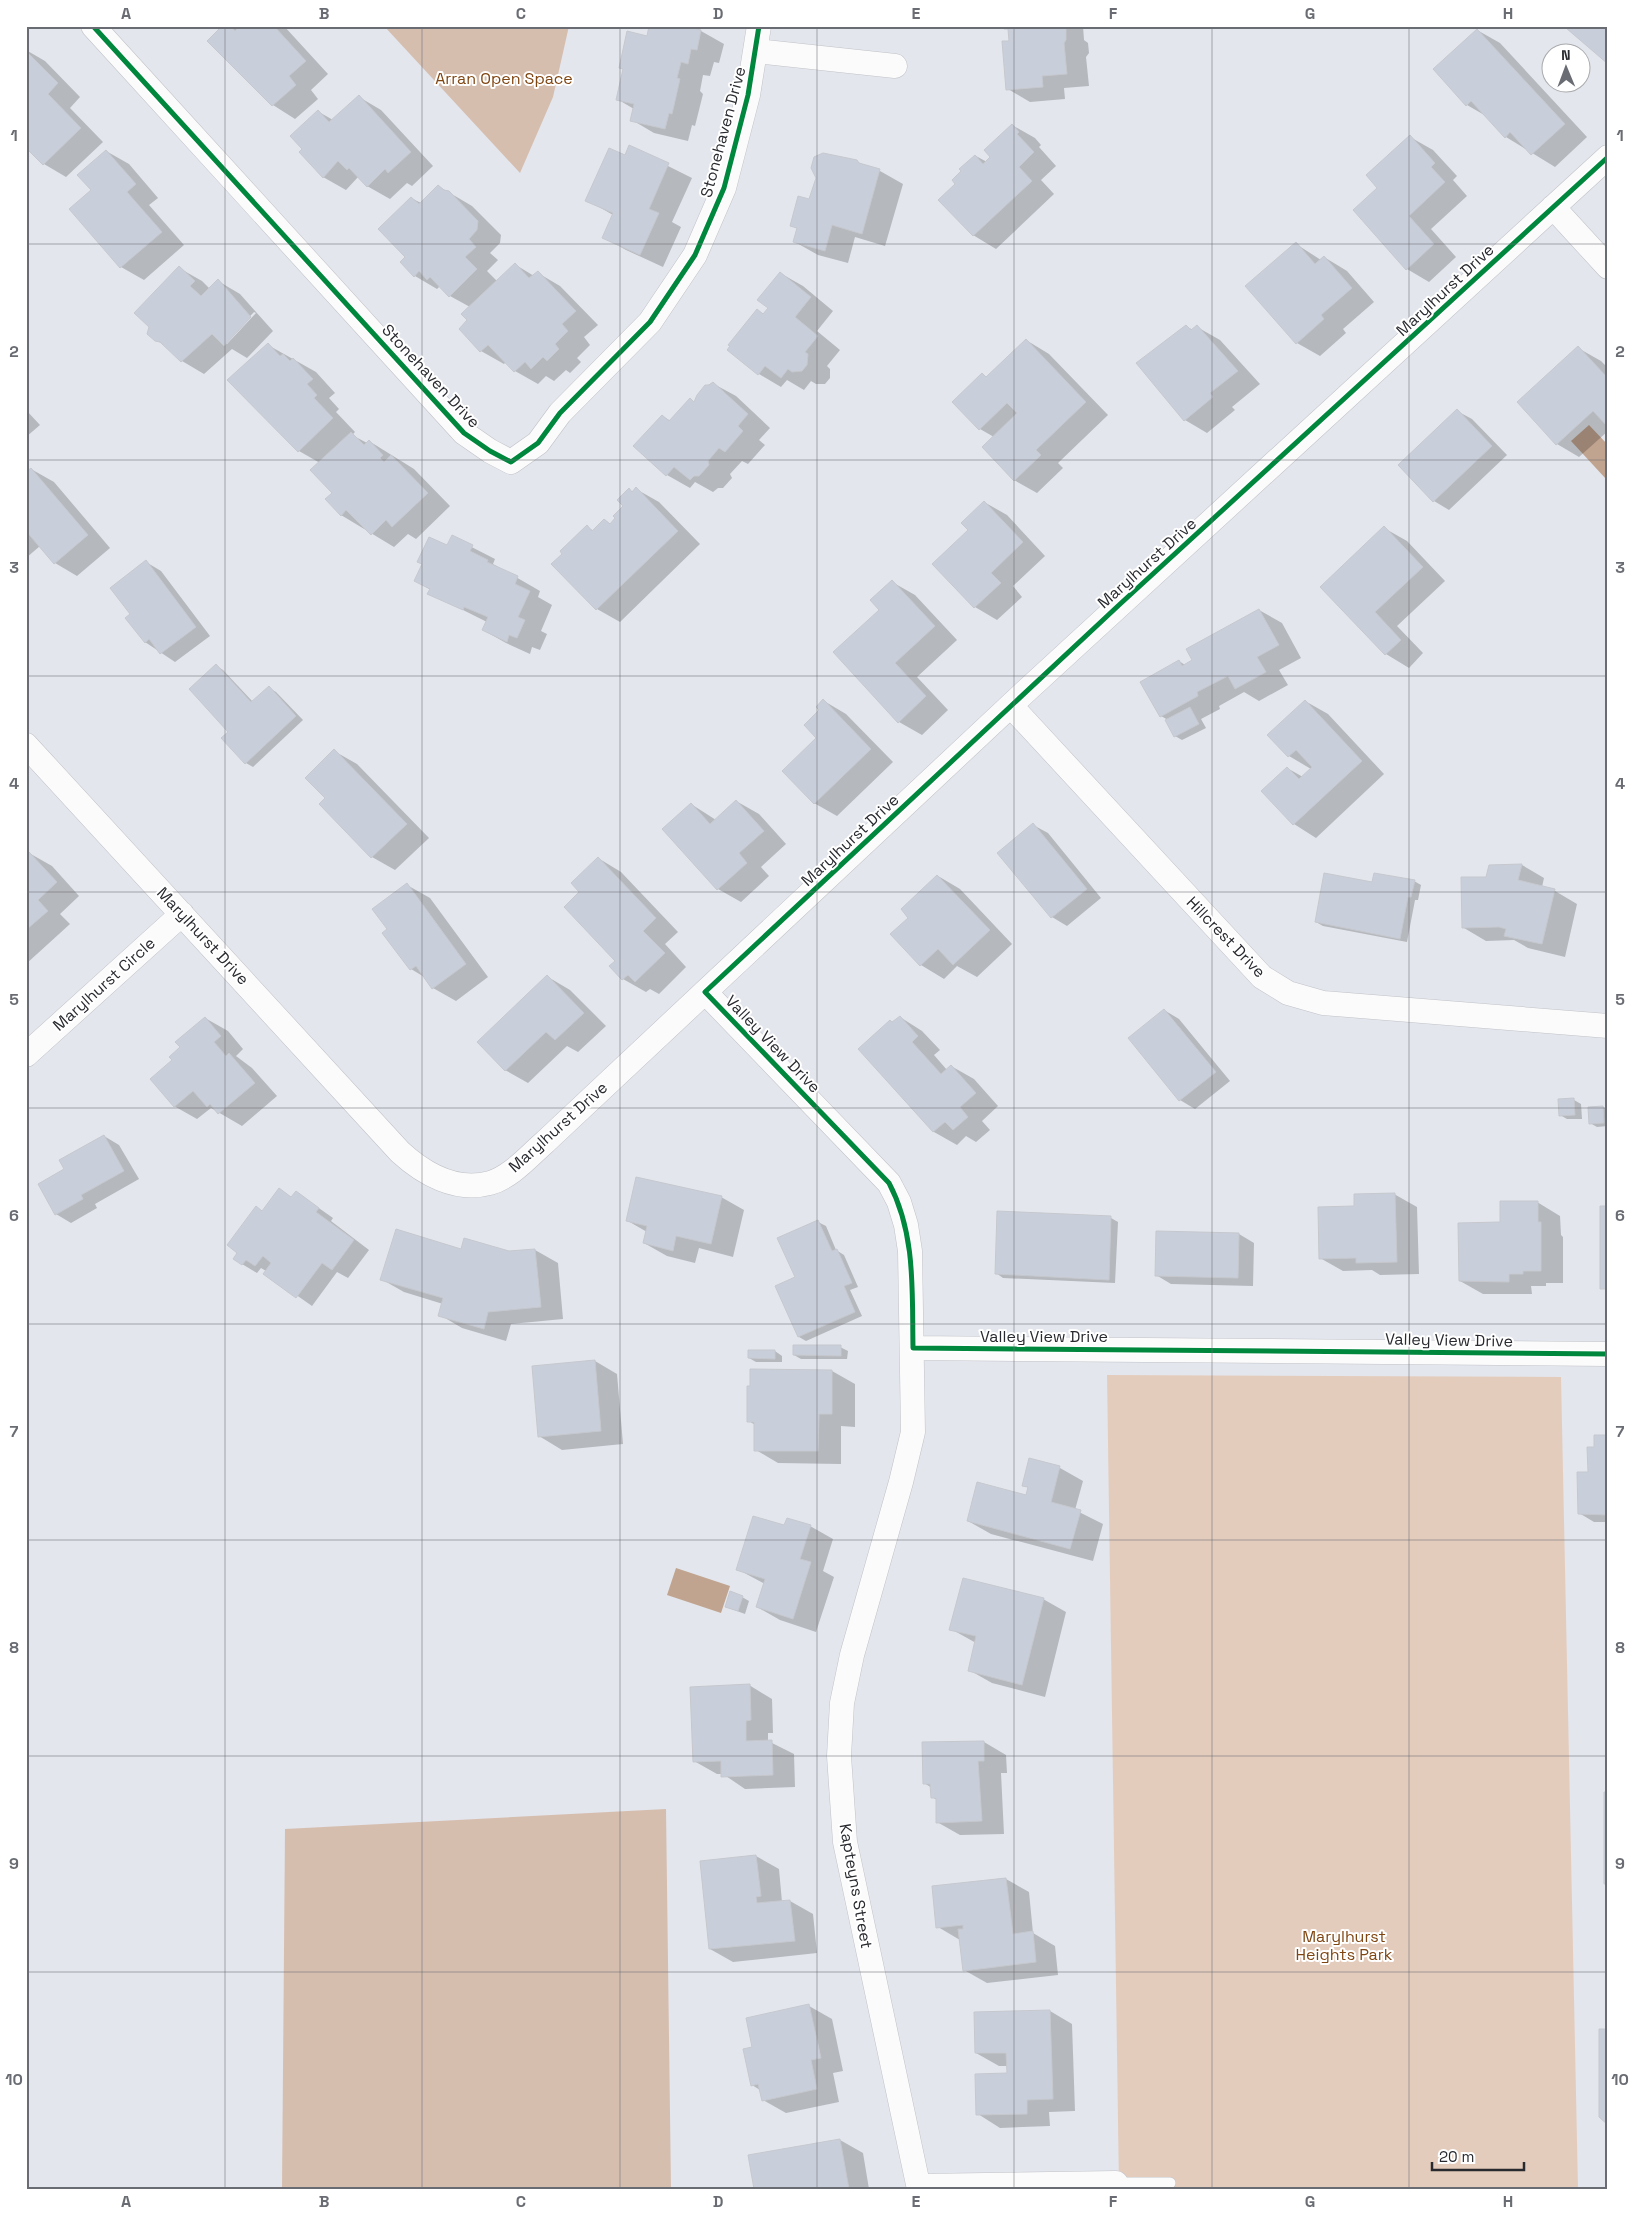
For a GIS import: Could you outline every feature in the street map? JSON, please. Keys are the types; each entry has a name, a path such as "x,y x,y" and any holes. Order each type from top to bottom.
{"street":[{"name":"Stonehaven Drive","path":"93,26 464,432 490,451 511,462 538,442 560,413 650,322 695,255 724,188 748,95 759,26"},
{"name":"Stonehaven Drive","path":"756,51 894,66"},
{"name":"Marylhurst Drive","path":"26,746 400,1152 414,1164 437,1178 463,1185 491,1183 513,1170 1011,706 1608,157"},
{"path":"1553,207 1608,266"},
{"name":"Hillcrest Drive","path":"1011,706 1262,977 1288,993 1323,1003 1608,1026"},
{"name":"Marylhurst Circle","path":"26,1055 182,914"},
{"name":"Valley View Drive","path":"705,992 889,1183 899,1202 909,1242 913,1348 1608,1354"},
{"name":"Kapteyns Street","path":"913,1348 913,1432 901,1482 852,1655 842,1702 839,1756 845,1842 919,2188"},
{"path":"919,2188 1116,2183"}],"lane":[{"path":"1116,2183 1170,2183"}],"green space":[{"name":"Arran Open Space","path":"384,26 569,26 553,97 520,173"},
{"name":"Marylhurst Heights Park","path":"1107,1375 1561,1377 1578,2189 1119,2189"},
{"path":"666,1809 671,2189 282,2189 285,1829"}],"shaded area":[{"path":"1589,425 1608,445 1608,477 1606,479 1571,441"},
{"path":"676,1568 730,1586 721,1613 667,1595"}],"building":[{"path":"222,26 231,26 235,31 240,26 274,26 306,61 289,76 296,85 272,106 207,41"},
{"path":"649,26 686,26 701,30 697,50 691,49 688,64 681,62 677,78 680,79 672,114 669,113 665,129 630,121 634,104 616,100 623,69 619,68 627,31 647,36"},
{"path":"1004,26 1063,26 1066,29 1066,40 1064,43 1067,74 1042,76 1043,87 1006,90 1002,41 1009,41 1008,29 1004,29"},
{"path":"1567,26 1608,26 1608,64 1592,50 1592,42 1582,42 1566,28"},
{"path":"1477,29 1565,124 1531,155 1510,132 1505,138 1471,101 1466,106 1433,69"},
{"path":"26,51 58,83 48,94 81,128 43,165 26,148"},
{"path":"359,95 411,152 388,173 385,169 367,187 349,168 347,170 338,161 323,178 299,152 302,149 290,136 318,110 329,122"},
{"path":"1012,124 1019,132 1017,134 1034,152 1019,167 1032,181 973,236 938,200 955,184 952,180 961,171 959,169 975,155 983,164 990,157 984,150"},
{"path":"1410,135 1435,163 1431,167 1445,182 1409,216 1434,244 1406,270 1353,210 1377,188 1366,175"},
{"path":"629,145 669,163 649,209 659,213 640,255 602,238 613,213 585,201 609,148 625,155"},
{"path":"106,150 136,184 127,192 162,232 120,268 69,209 91,190 77,175"},
{"path":"823,153 857,160 859,163 880,169 862,234 832,225 825,251 793,242 797,228 790,226 798,196 809,199 816,178 811,168 814,157"},
{"path":"438,185 444,190 449,191 478,221 477,230 469,239 476,247 465,257 477,269 449,297 430,277 427,280 419,271 414,277 400,262 405,257 378,229 411,197 419,204"},
{"path":"1296,242 1315,264 1324,256 1352,288 1321,315 1324,319 1296,344 1245,286"},
{"path":"515,263 529,278 538,271 576,311 562,324 568,331 555,344 559,349 547,361 543,357 531,369 525,362 514,372 488,345 480,352 459,329 467,320 461,314"},
{"path":"179,266 195,281 190,286 201,296 218,279 251,317 224,346 212,334 181,362 160,342 155,341 147,334 149,327 134,313"},
{"path":"780,272 811,297 795,317 818,336 805,352 808,354 807,365 802,371 792,372 788,369 781,378 765,366 758,375 727,350 730,346 728,345 757,309 763,314 768,308 757,300"},
{"path":"1186,325 1191,330 1197,325 1238,371 1210,393 1213,397 1184,421 1136,363"},
{"path":"1026,339 1086,402 1036,450 1041,455 1014,481 982,447 1017,413 1007,403 979,430 952,402 982,373 986,377"},
{"path":"268,343 280,356 283,354 290,361 293,358 313,379 307,384 317,395 314,398 333,418 298,452 227,380"},
{"path":"1578,346 1605,375 1608,372 1608,427 1593,411 1556,445 1517,402"},
{"path":"713,382 748,414 738,426 743,431 725,452 719,448 708,461 709,465 699,476 694,476 690,480 674,467 666,476 633,446 662,415 669,421 690,398 694,402 705,385"},
{"path":"1457,409 1492,446 1433,502 1398,465"},
{"path":"351,432 364,445 369,440 383,455 380,458 384,462 391,455 428,493 392,527 386,520 371,535 346,510 341,516 325,499 332,493 310,470"},
{"path":"31,468 88,535 54,564 26,531 26,472"},
{"path":"636,487 678,531 596,610 551,564 562,554 560,551 587,525 592,531 604,519 610,524 615,518 613,516 623,506 617,500 629,488 632,492"},
{"path":"984,501 1023,542 991,573 1001,583 974,608 932,564 968,530 961,523"},
{"path":"1384,526 1423,567 1375,612 1401,640 1385,655 1320,587"},
{"path":"452,535 473,545 470,551 488,560 487,562 518,576 515,584 530,591 518,617 525,620 517,638 509,635 507,642 482,630 488,617 464,607 463,610 427,594 430,589 414,581 422,564 417,562 429,537 447,545"},
{"path":"146,560 196,627 160,654 149,639 145,643 125,618 130,614 110,588"},
{"path":"892,580 935,626 895,663 926,696 898,723 833,652 879,610 870,600"},
{"path":"1259,609 1279,645 1257,657 1266,672 1235,689 1228,676 1197,692 1198,696 1160,717 1140,682 1179,660 1182,666 1192,660 1186,649"},
{"path":"216,664 251,702 269,686 296,716 245,764 221,738 228,732 189,689"},
{"path":"823,699 871,749 814,804 782,771 816,738 804,725 819,710 816,707"},
{"path":"1305,700 1362,761 1293,825 1261,791 1287,767 1299,779 1312,767 1296,750 1288,757 1267,735"},
{"path":"1190,707 1199,724 1174,737 1165,720"},
{"path":"334,749 407,824 371,858 319,804 325,798 305,778"},
{"path":"736,800 764,831 739,853 747,863 717,890 662,829 691,803 710,824"},
{"path":"1033,823 1087,889 1051,918 997,853"},
{"path":"29,852 57,882 38,900 48,911 26,930 26,854"},
{"path":"598,857 656,918 643,931 665,953 635,982 628,975 622,980 609,966 615,961 564,907 579,892 571,883"},
{"path":"1522,864 1518,880 1555,889 1542,944 1504,936 1506,929 1499,927 1462,928 1461,877 1486,877 1489,865"},
{"path":"1324,873 1372,882 1374,873 1415,880 1411,897 1408,897 1400,939 1315,922"},
{"path":"937,875 990,930 953,965 938,949 920,966 890,934 908,918 901,909"},
{"path":"407,883 466,964 432,989 416,966 410,970 382,933 387,929 372,909"},
{"path":"547,975 584,1013 555,1040 546,1032 505,1071 477,1042"},
{"path":"1164,1009 1216,1072 1179,1101 1128,1038"},
{"path":"900,1016 918,1036 912,1042 941,1074 951,1065 976,1093 960,1107 968,1117 953,1130 945,1122 933,1132 858,1049 890,1020 892,1022"},
{"path":"205,1017 221,1036 214,1042 226,1056 229,1053 255,1083 218,1114 210,1104 207,1107 193,1091 174,1107 150,1079 172,1060 169,1057 180,1047 175,1042"},
{"path":"1574,1098 1575,1115 1559,1116 1558,1099"},
{"path":"1603,1106 1604,1123 1589,1124 1588,1107"},
{"path":"104,1135 124,1171 81,1195 83,1199 55,1215 38,1184 64,1169 59,1160"},
{"path":"636,1177 722,1196 711,1244 676,1236 673,1251 643,1243 647,1226 626,1221"},
{"path":"279,1188 291,1197 296,1191 319,1208 316,1212 354,1240 332,1270 322,1263 296,1298 263,1274 271,1263 263,1256 255,1266 246,1260 242,1265 233,1259 237,1253 227,1245 256,1206 262,1211"},
{"path":"1395,1193 1397,1262 1356,1263 1356,1258 1319,1259 1318,1207 1354,1206 1354,1194"},
{"path":"1500,1201 1538,1201 1538,1222 1541,1222 1541,1271 1523,1271 1523,1274 1509,1274 1509,1282 1459,1281 1458,1223 1500,1222"},
{"path":"1600,1206 1608,1206 1608,1289 1600,1289"},
{"path":"997,1211 1111,1216 1109,1280 995,1274"},
{"path":"818,1220 832,1251 837,1249 852,1283 844,1286 855,1312 798,1337 775,1286 795,1277 777,1238"},
{"path":"396,1229 461,1249 464,1238 509,1251 535,1249 541,1307 488,1312 484,1329 438,1316 443,1298 380,1280"},
{"path":"1156,1231 1239,1233 1238,1278 1155,1276"},
{"path":"793,1345 841,1345 841,1356 793,1355"},
{"path":"748,1350 775,1350 775,1359 748,1358"},
{"path":"595,1360 601,1431 538,1437 532,1366"},
{"path":"750,1369 832,1370 832,1414 819,1414 818,1451 754,1451 754,1422 747,1422 747,1386 750,1386"},
{"path":"1594,1435 1608,1435 1608,1515 1578,1514 1577,1472 1588,1472 1587,1447 1594,1447"},
{"path":"1029,1458 1060,1466 1051,1502 1081,1510 1070,1549 967,1521 977,1482 1026,1495 1028,1487 1022,1486"},
{"path":"753,1516 784,1525 787,1518 811,1525 800,1559 811,1562 793,1619 756,1607 765,1579 736,1570"},
{"path":"963,1578 1044,1598 1022,1685 968,1671 976,1636 949,1630"},
{"path":"730,1591 743,1596 738,1611 725,1607"},
{"path":"750,1684 751,1720 746,1721 746,1741 772,1740 773,1775 721,1777 721,1761 693,1762 690,1687"},
{"path":"984,1741 984,1761 978,1761 982,1821 936,1823 936,1798 931,1798 930,1784 923,1784 922,1742"},
{"path":"1604,1792 1608,1792 1608,1884 1604,1884"},
{"path":"756,1855 761,1896 756,1897 757,1903 790,1900 795,1941 709,1949 700,1861"},
{"path":"1006,1878 1013,1934 1033,1931 1036,1962 963,1971 958,1929 963,1929 963,1925 936,1928 932,1886"},
{"path":"809,2004 821,2058 811,2060 817,2089 762,2101 758,2084 751,2086 743,2049 752,2047 746,2018"},
{"path":"1050,2010 1053,2099 1027,2100 1027,2114 976,2115 975,2074 1007,2073 1006,2053 975,2053 974,2012"},
{"path":"1599,2029 1608,2029 1608,2125 1599,2117"},
{"path":"840,2139 849,2189 754,2189 748,2155"}],"cycle path":[{"path":"93,26 464,433 490,451 511,462 538,443 560,413 650,322 695,255 724,188 748,95 759,26"},
{"path":"1608,157 1119,605 705,992 889,1183 898,1202 908,1243 911,1264 913,1348 1608,1354"}]}
